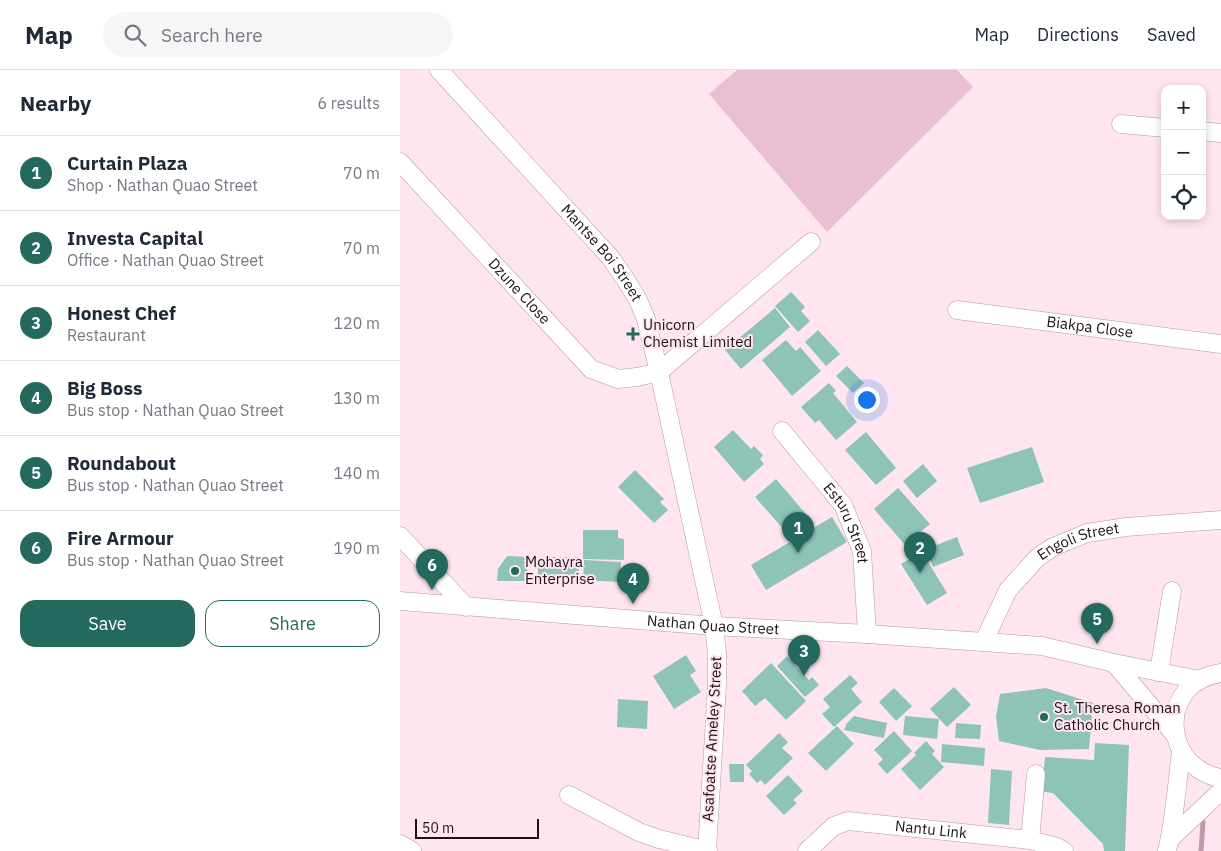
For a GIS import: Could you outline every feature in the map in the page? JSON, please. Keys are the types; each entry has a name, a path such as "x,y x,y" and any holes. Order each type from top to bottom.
{"street":[{"name":"Mantse Boi Street","path":"439,70 610,257 638,300 646,319 659,372 714,626"},
{"path":"1121,124 1161,128"},
{"path":"1206,131 1221,133"},
{"name":"Dzune Close","path":"400,162 592,369 618,378 637,377 659,372"},
{"path":"659,372 812,242"},
{"name":"Biakpa Close","path":"957,310 1221,344"},
{"name":"Esturu Street","path":"782,431 844,505 862,551 867,634"},
{"name":"Engoli Street","path":"984,641 1008,590 1038,557 1053,547 1087,533 1126,526 1221,520"},
{"path":"400,536 466,607"},
{"path":"1159,672 1172,592"},
{"name":"Nathan Quao Street","path":"400,601 714,626 1042,646 1200,680"},
{"name":"Asafoatse Ameley Street","path":"707,851 717,685 717,653 714,626"},
{"path":"1114,663 1178,743 1190,764 1203,773 1221,778"},
{"path":"1168,845 1177,790 1178,743 1175,719 1179,704 1188,690 1200,680 1210,675 1221,673"},
{"path":"1030,840 1036,774"},
{"path":"1168,845 1221,790"},
{"path":"569,795 639,832 707,851"},
{"name":"Nantu Link","path":"807,851 834,826 848,821 1030,840 1057,847 1064,851"},
{"path":"400,844 412,851"}],"shaded area":[{"path":"737,70 957,70 973,87 827,232 709,94"}],"building":[{"path":"791,292 805,307 801,311 810,321 798,332 775,306"},
{"path":"775,308 790,327 741,369 725,350"},
{"path":"818,330 840,354 826,366 805,342"},
{"path":"786,340 796,351 800,347 821,371 792,396 762,360"},
{"path":"847,366 864,383 853,393 836,376"},
{"path":"829,383 836,391 833,393 857,422 836,440 819,420 815,423 801,407"},
{"path":"733,430 751,449 754,446 763,455 760,459 764,464 744,482 714,447"},
{"path":"866,432 896,468 876,485 845,450"},
{"path":"1032,447 1044,482 980,503 967,468"},
{"path":"923,464 937,481 917,498 903,481"},
{"path":"635,470 664,499 660,502 668,510 654,523 618,487"},
{"path":"776,479 806,514 786,532 755,497"},
{"path":"898,488 930,524 905,545 874,509"},
{"path":"832,517 847,542 766,590 751,565"},
{"path":"583,530 618,530 618,538 624,539 624,560 583,559"},
{"path":"957,537 964,555 933,567 926,549"},
{"path":"922,552 947,593 927,605 901,564"},
{"path":"507,556 527,557 527,581 497,581 498,569"},
{"path":"547,557 579,557 579,577 538,577 538,567"},
{"path":"584,560 621,562 620,582 583,580"},
{"path":"686,655 696,671 690,675 701,692 674,709 653,676"},
{"path":"787,656 809,680 812,677 819,685 805,697 777,666"},
{"path":"771,663 806,701 786,720 765,698 755,706 742,691"},
{"path":"850,675 858,683 851,689 862,702 834,727 822,714 830,707 823,699"},
{"path":"954,687 971,705 947,727 930,709"},
{"path":"894,688 912,706 896,721 879,702"},
{"path":"1046,688 1093,703 1089,749 1040,750 999,741 996,717 1000,694"},
{"path":"618,699 648,701 647,729 617,727"},
{"path":"854,716 887,723 884,738 844,730 847,723"},
{"path":"905,716 939,719 937,739 903,735"},
{"path":"956,723 981,725 980,739 955,738"},
{"path":"837,726 854,744 826,771 808,753"},
{"path":"894,731 912,751 887,774 878,764 883,759 874,750"},
{"path":"779,733 788,742 782,748 793,758 765,785 761,780 757,783 749,774 752,771 746,765"},
{"path":"926,741 935,751 932,754 944,767 920,790 901,769 916,755 914,753"},
{"path":"1095,743 1129,745 1125,851 1104,851 1103,844 1053,793 1036,791 1038,768 1044,768 1045,757 1094,760"},
{"path":"942,744 985,748 984,766 941,762"},
{"path":"729,764 744,764 744,782 730,782"},
{"path":"991,769 1012,771 1009,825 988,823"},
{"path":"788,775 803,791 793,800 797,803 784,815 766,796"}],"waterway":[{"path":"1201,851 1203,822"}],"place":[{"name":"Unicorn Chemist Limited","path":"633,334"},
{"name":"Curtain Plaza","path":"798,553"},
{"name":"Mohayra Enterprise","path":"515,571"},
{"name":"Investa Capital","path":"920,573"},
{"name":"Fire Armour","path":"432,590"},
{"name":"Big Boss","path":"633,604"},
{"name":"Roundabout","path":"1097,644"},
{"name":"Honest Chef","path":"804,676"},
{"name":"St. Theresa Roman Catholic Church","path":"1044,717"}]}
